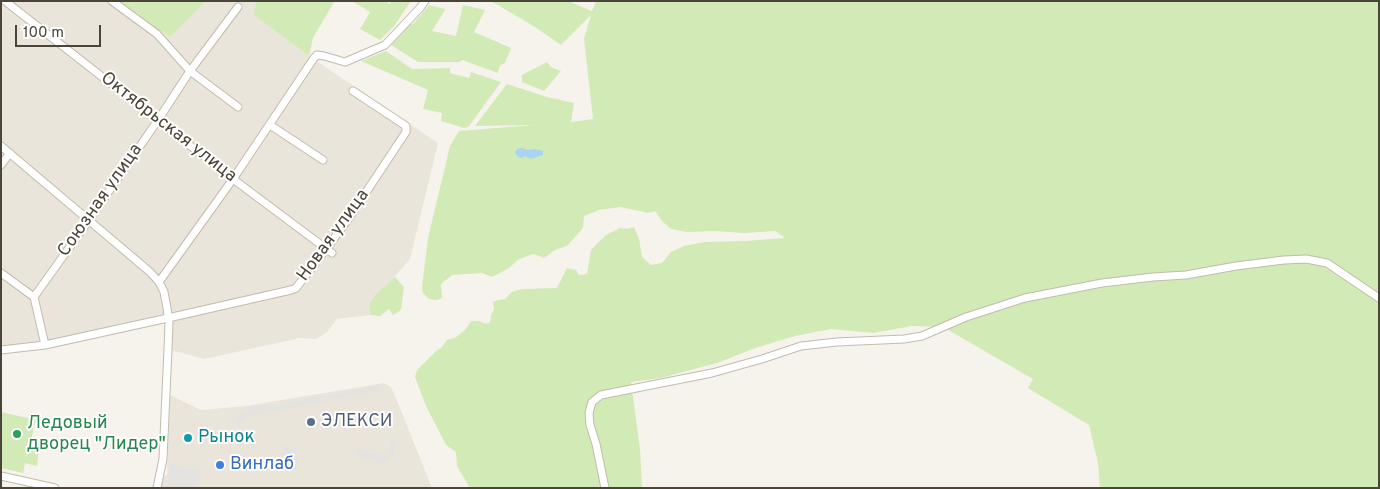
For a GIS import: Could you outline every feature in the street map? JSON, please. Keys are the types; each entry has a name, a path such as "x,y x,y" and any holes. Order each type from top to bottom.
{"street":[{"name":"Октябрьская улица","path":"5,1 233,179 330,251"},
{"path":"112,1 157,34 190,71 238,107"},
{"path":"160,282 233,179 314,58 317,56 345,62 386,45 425,1"},
{"name":"Союзная улица","path":"34,297 89,220 190,71 238,7"},
{"name":"Новая улица","path":"1,350 46,345 291,290 330,251 406,132 406,126 353,91"},
{"path":"270,125 323,160"},
{"path":"1,146 160,282 164,292 168,318 168,349 163,459 157,488"},
{"path":"1,165 10,153"},
{"path":"605,488 590,425 589,413 592,402 601,395 712,373 800,346 837,342 904,340 922,336 966,317 1026,298 1102,283 1186,275 1284,260 1306,259 1327,263 1379,298"},
{"path":"1,273 34,297 46,345"},
{"path":"1,476 55,488"}],"shaded area":[{"path":"1,1 113,1 170,37 206,1 256,1 255,15 309,56 438,143 410,259 369,305 370,315 337,319 327,332 316,339 300,338 204,359 168,349 168,322 44,349 1,354"},
{"path":"384,383 391,387 432,488 157,488 160,479 167,475 170,395 201,410 246,406"},
{"path":"380,385 381,391 252,416 237,426 233,422 237,416 250,410 249,406 285,403"},
{"path":"391,440 396,440 394,455 389,456 379,466 374,461 355,457 357,448 388,456"},
{"path":"283,446 298,448 296,456 299,457 296,471 289,469 292,457 281,455"},
{"path":"170,464 201,470 196,488 165,488 168,481"}],"green space":[{"path":"113,1 206,1 170,37"},
{"path":"256,1 334,2 313,38 309,56 254,15"},
{"path":"352,1 385,1 390,4 392,1 411,1 394,26 380,40 360,29 370,12"},
{"path":"491,1 568,1 592,11 596,1 1379,1 1379,488 1100,488 1098,463 1089,425 1028,388 1033,379 943,327 912,326 873,333 831,329 795,336 755,348 720,362 661,378 631,382 640,449 642,488 470,488 457,466 456,452 446,445 426,406 415,377 417,370 447,340 455,338 466,329 471,321 479,321 486,324 490,322 494,310 493,302 505,299 512,292 522,289 557,288 567,268 576,270 579,275 587,274 591,250 606,235 620,228 634,227 639,239 642,257 651,265 662,263 671,252 684,246 706,242 785,238 775,231 745,233 687,232 671,229 655,211 649,213 620,207 599,210 584,216 583,228 567,246 555,250 544,258 534,254 519,259 509,268 492,277 482,273 452,275 441,284 442,298 436,300 429,299 423,293 422,287 428,238 450,146 459,131 534,125 475,126 507,84 547,97 574,103 571,122 593,119 584,39 591,15 561,45"},
{"path":"429,5 445,9 432,31 456,36 463,5 485,10 474,32 511,48 505,63 500,65 498,73 462,60 460,62 418,62 391,45"},
{"path":"386,51 412,69 450,68 450,73 469,78 471,72 501,82 469,126 464,128 441,121 442,113 423,109 428,90 361,61"},
{"path":"547,62 551,67 561,71 544,91 522,82 522,75"},
{"path":"395,277 404,287 401,310 393,315 389,309 380,316 370,315 369,305 375,295"},
{"name":"Ледовый дворец \"Лидер\"","path":"1,412 36,420 29,447 39,450 37,466 25,463 23,473 1,468"}],"water":[{"path":"517,149 543,151 543,155 531,159 525,156 522,158 518,157 515,153"}],"place":[{"name":"ЭЛЕКСИ","path":"311,422"},
{"name":"Ледовый дворец \"Лидер\"","path":"17,434"},
{"name":"Рынок","path":"188,438"},
{"name":"Винлаб","path":"220,465"}]}
